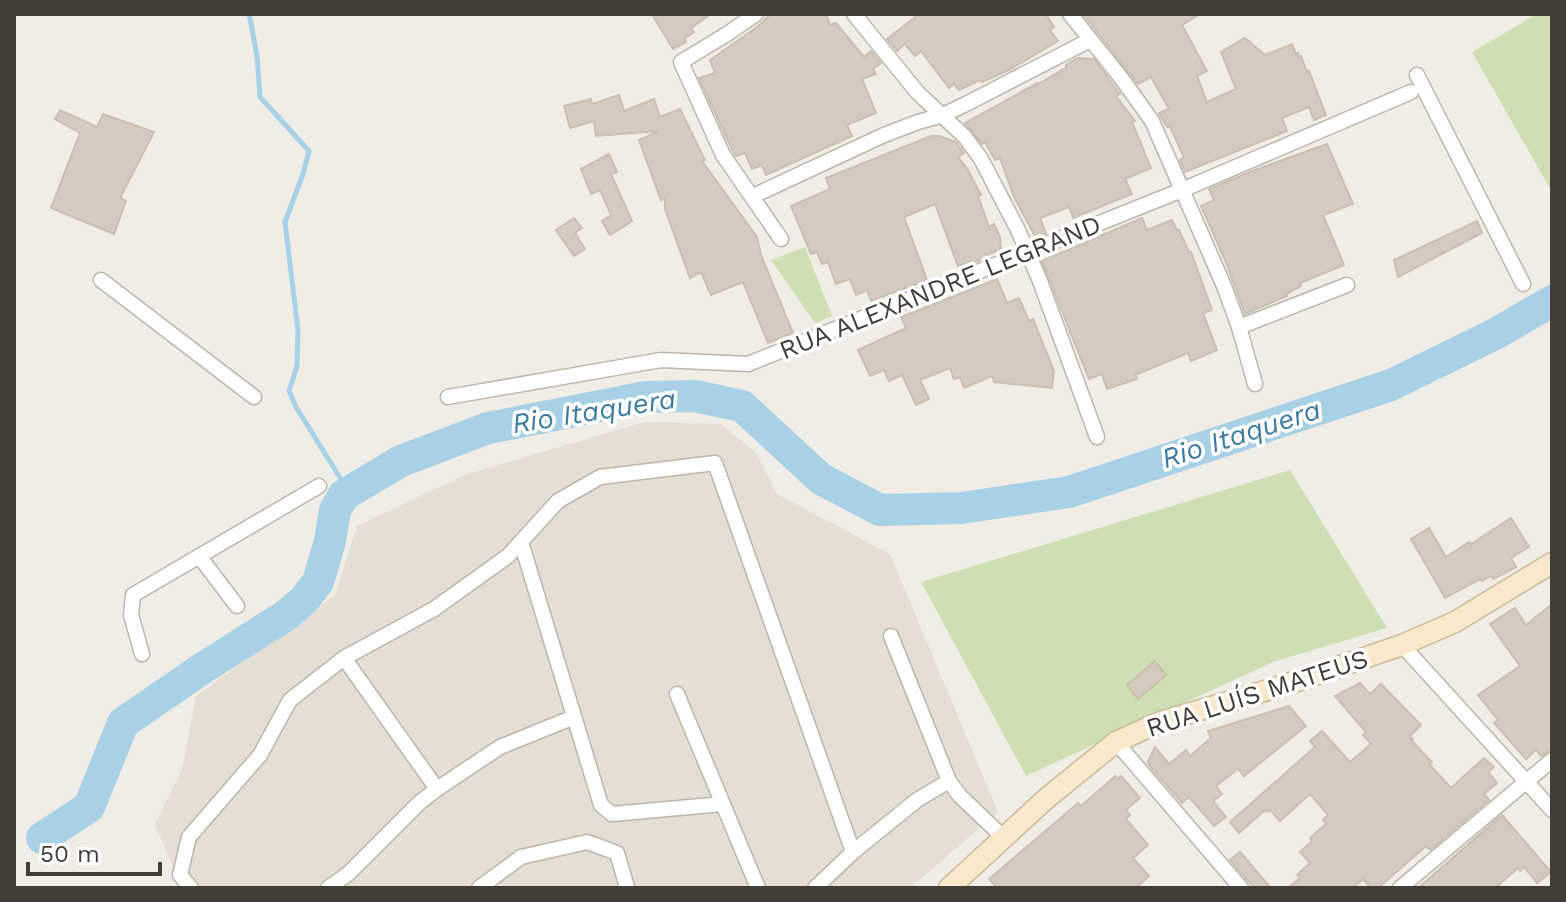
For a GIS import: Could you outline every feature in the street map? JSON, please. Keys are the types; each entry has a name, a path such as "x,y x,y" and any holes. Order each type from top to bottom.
{"main road":[{"name":"RUA LUÍS MATEUS","path":"949,888 1047,798 1116,742 1160,722 1291,683 1402,645 1455,622 1552,563"}],"street":[{"path":"756,14 681,62 723,155 781,239"},
{"path":"854,14 917,92 965,137 981,159 1028,252 1097,437"},
{"path":"1070,14 1152,121 1224,286 1255,384"},
{"path":"753,196 884,135 943,115 1090,40"},
{"path":"1417,75 1523,284"},
{"name":"RUA ALEXANDRE LEGRAND","path":"448,397 661,360 748,364 1182,190 1411,92"},
{"path":"101,280 254,397"},
{"path":"1239,327 1347,285"},
{"path":"191,888 180,875 189,837 260,755 290,700 344,658 434,609 508,556 558,501 600,477 715,463 853,852"},
{"path":"142,654 131,615 133,595 319,486"},
{"path":"521,542 601,805 612,814 723,804"},
{"path":"199,556 237,606"},
{"path":"891,636 949,781 960,796 1004,838"},
{"path":"1402,645 1552,810"},
{"path":"344,658 437,789"},
{"path":"677,694 758,888"},
{"path":"328,888 348,874 437,789 500,747 574,717"},
{"path":"1116,742 1241,888"},
{"path":"1400,888 1552,760"},
{"path":"815,888 853,852 917,800 949,781"},
{"path":"490,885 521,857 587,842 617,853 626,888"}],"shaded area":[{"path":"645,422 721,424 756,453 777,494 890,554 998,812 910,888 182,888 155,825 182,770 196,696 335,595 357,526 467,474"}],"green space":[{"path":"1537,14 1552,14 1552,192 1472,52"},
{"path":"805,247 832,316 815,323 771,260"},
{"path":"1290,470 1387,628 1273,662 1026,776 921,582"}],"building":[{"path":"652,14 711,14 691,28 694,32 684,39 686,42 673,49"},
{"path":"771,14 826,14 830,25 836,23 864,57 871,51 881,63 873,69 876,74 862,79 876,113 847,125 852,136 766,175 762,165 752,169 745,153 736,156 699,78 715,73 710,60"},
{"path":"919,14 1046,14 1054,27 1050,30 1058,41 1009,70 959,90 954,84 949,88 921,51 915,56 905,44 897,51 887,39"},
{"path":"1083,14 1200,14 1182,25 1207,71 1197,76 1207,102 1236,89 1221,52 1245,38 1265,55 1292,44 1309,71 1326,115 1314,120 1309,107 1282,118 1287,131 1185,172 1180,160 1184,158 1170,126 1167,127 1159,113 1169,109 1151,77 1138,84"},
{"path":"1077,58 1094,59 1120,94 1116,96 1135,121 1132,122 1151,168 1125,179 1132,194 1073,218 1069,207 1040,218 1046,234 1036,238 1014,197 1000,158 995,160 985,142 982,144 965,123 1035,86"},
{"path":"619,95 624,111 654,99 660,117 680,109 705,160 702,161 757,237 761,255 793,333 768,343 743,282 711,295 701,272 690,278 665,209 665,198 661,200 639,140 659,131 596,136 594,121 570,128 564,106 591,99 592,104"},
{"path":"60,110 97,127 103,114 154,132 120,198 126,201 114,234 51,208 80,133 55,119"},
{"path":"931,136 956,142 964,153 958,157 981,195 978,196 989,227 994,224 1001,249 988,257 958,266 935,204 904,217 927,280 871,301 867,290 856,295 850,279 836,284 828,262 822,264 817,252 811,254 791,206 830,189 826,178"},
{"path":"1327,144 1353,204 1323,215 1344,265 1300,283 1301,286 1287,296 1245,314 1201,206 1214,200 1209,189"},
{"path":"609,154 617,172 611,174 632,221 610,235 602,221 611,215 600,190 591,194 581,169"},
{"path":"574,218 582,228 575,233 585,249 574,256 556,230"},
{"path":"1142,218 1147,230 1172,220 1179,230 1191,252 1212,310 1203,313 1217,350 1191,361 1188,353 1135,375 1137,379 1107,389 1102,374 1089,379 1042,261"},
{"path":"1477,221 1482,233 1398,277 1394,260"},
{"path":"997,279 1007,303 1019,298 1029,321 1033,319 1054,371 1052,388 994,382 992,376 964,388 960,377 954,379 950,368 920,380 929,399 916,405 902,375 889,381 884,370 870,376 858,350 906,328 901,317"},
{"path":"1511,518 1529,547 1511,558 1516,567 1493,579 1491,576 1482,581 1480,579 1445,598 1411,539 1429,528 1446,557"},
{"path":"1552,604 1552,750 1541,756 1536,750 1526,759 1494,723 1498,720 1478,695 1520,666 1490,624 1515,608 1526,625"},
{"path":"1155,661 1166,675 1138,699 1127,685"},
{"path":"1360,683 1370,694 1381,684 1421,725 1410,736 1411,740 1451,788 1484,758 1494,767 1488,772 1497,783 1484,794 1489,800 1430,850 1426,846 1378,888 1371,888 1363,879 1353,888 1288,888 1300,878 1297,875 1310,863 1300,852 1326,824 1323,820 1328,815 1310,794 1280,821 1270,810 1265,810 1239,833 1230,822 1315,747 1310,741 1322,731 1350,762 1371,744 1363,735 1366,732 1335,696"},
{"path":"1289,706 1306,726 1244,776 1238,769 1216,786 1222,794 1213,801 1226,817 1214,826 1189,797 1182,803 1149,765 1155,747 1169,764 1186,750 1190,756 1211,738 1208,731"},
{"path":"1115,776 1118,779 1121,776 1140,798 1126,810 1130,815 1126,819 1148,845 1133,858 1149,876 1136,888 997,888 989,879 1078,803 1081,806"},
{"path":"1502,815 1551,872 1537,883 1524,867 1520,871 1518,868 1495,888 1418,888"},
{"path":"1240,852 1271,888 1254,888 1230,860"}],"waterway":[{"path":"248,14 257,56 260,97 309,151 285,222 298,330 297,366 289,391 349,492"},
{"name":"Rio Itaquera","path":"42,838 89,807 123,723 285,616 304,600 318,582 335,510 344,495 401,461 488,428 646,397 695,396 742,406 821,479 880,510 961,508 1069,492 1391,385 1497,333 1552,301"}]}
